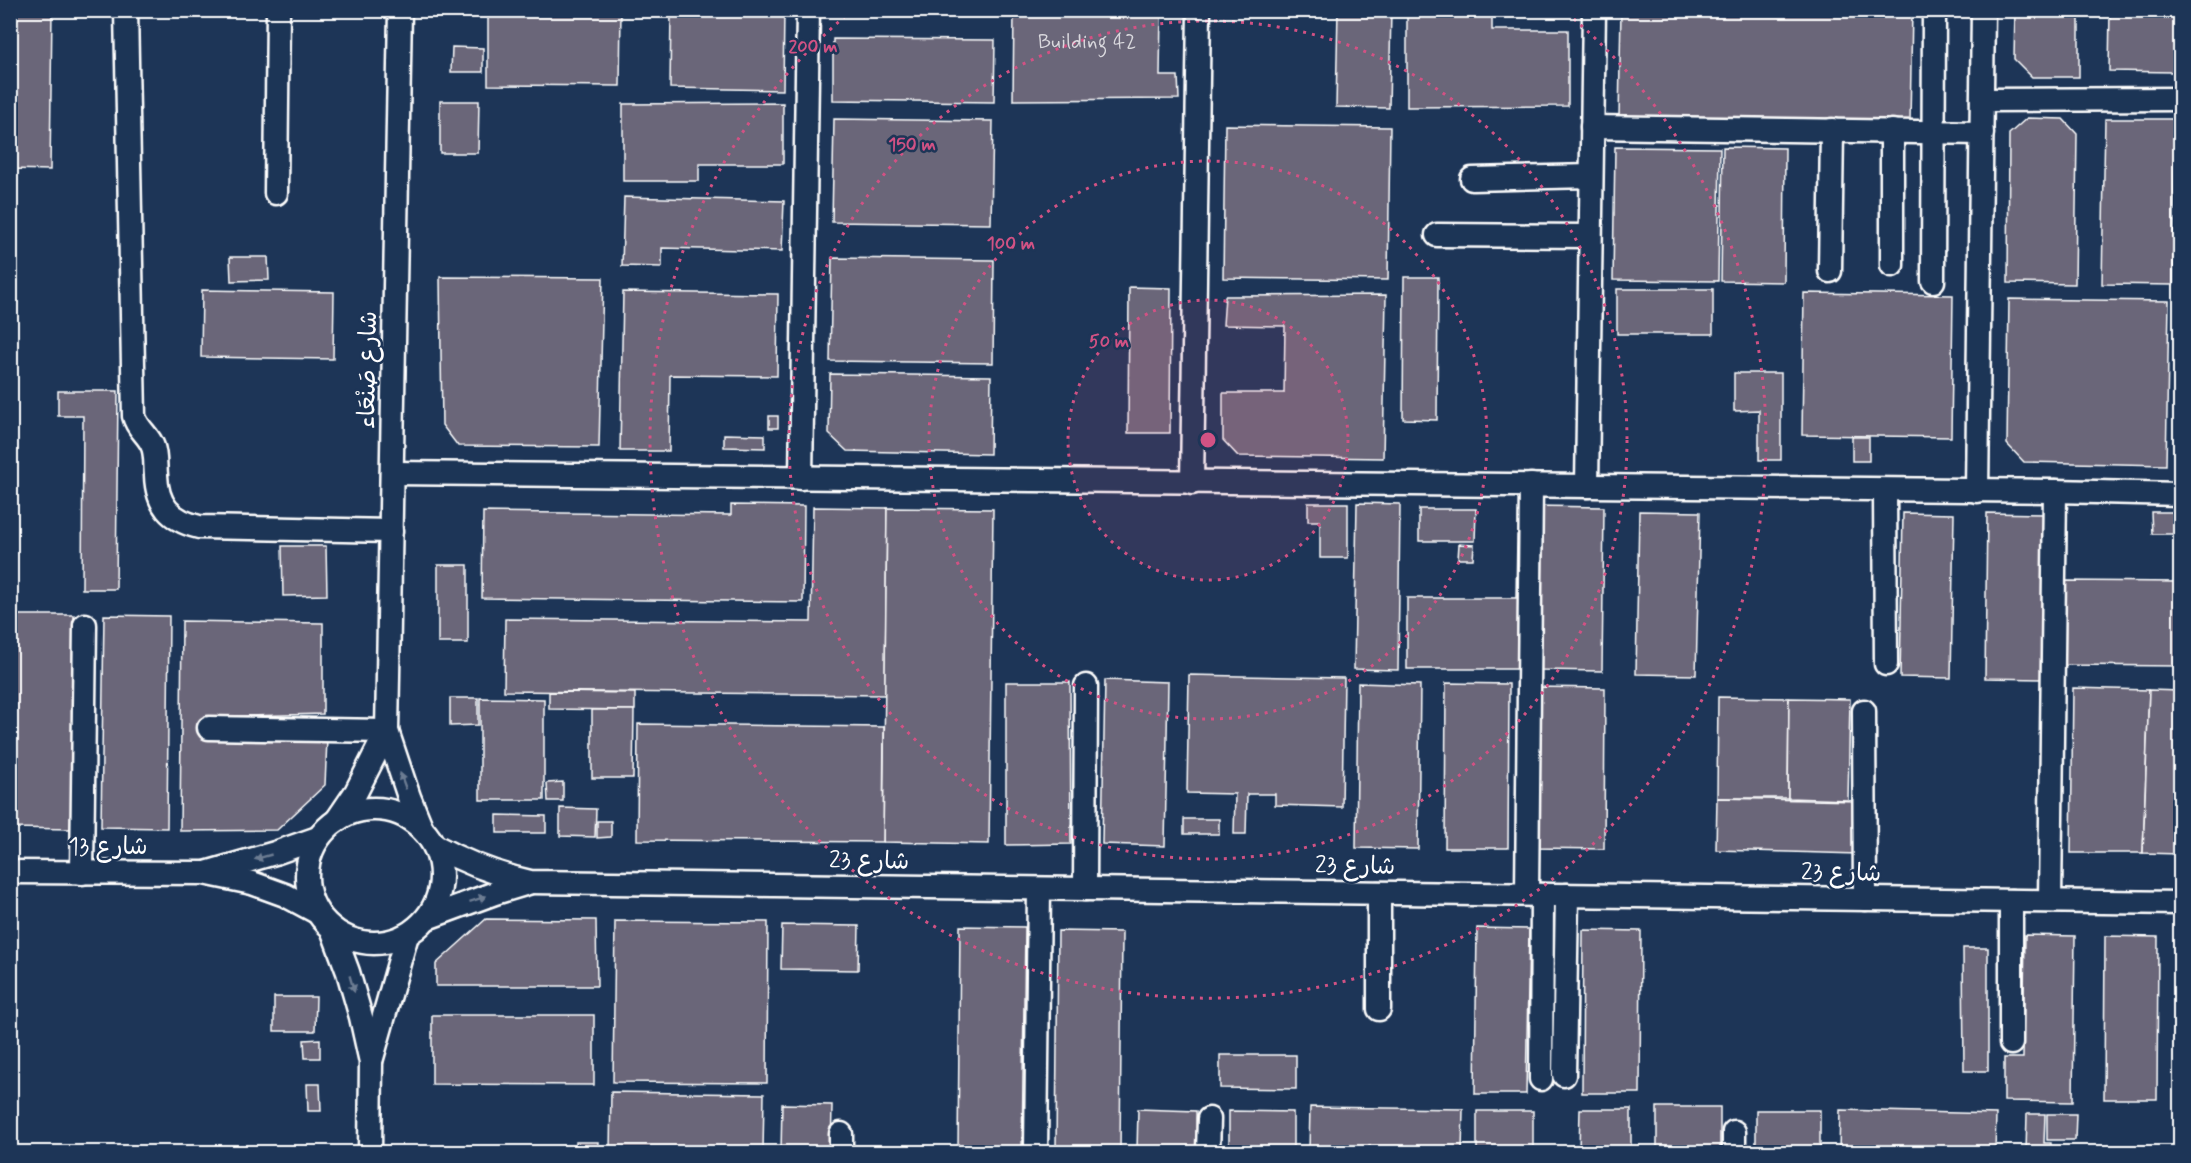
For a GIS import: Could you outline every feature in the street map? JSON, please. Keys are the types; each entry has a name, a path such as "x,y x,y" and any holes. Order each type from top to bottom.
{"street":[{"path":"126,10 134,416 136,424 152,443 156,486 160,502 179,520 199,527 391,531"},
{"path":"276,193 278,10"},
{"name":"شارع صَنْعَاء","path":"400,10 387,731 397,764 428,838"},
{"path":"801,478 808,10"},
{"path":"1192,483 1199,10"},
{"path":"1587,486 1594,10"},
{"path":"1933,281 1934,10"},
{"path":"1977,491 1983,10"},
{"path":"1982,100 2181,99"},
{"path":"1592,127 1982,133"},
{"path":"1830,271 1832,130"},
{"path":"1892,132 1892,265"},
{"path":"1472,179 1591,176"},
{"path":"1437,235 1590,236"},
{"path":"393,473 2181,494"},
{"path":"1531,485 1534,894 1541,1079"},
{"path":"1885,490 1886,664"},
{"path":"2050,901 2055,491"},
{"path":"82,873 85,625"},
{"path":"1085,889 1086,686"},
{"path":"1864,711 1865,899"},
{"path":"209,728 387,731"},
{"name":"شارع صَنْعَاء","path":"337,820 356,792 387,731"},
{"path":"382,810 404,816 428,838 441,864 441,884 437,902 427,918 407,935 382,943 356,941 332,929 315,911 308,893 306,874 310,855 318,838 337,820 358,811 382,810"},
{"name":"شارع 13","path":"204,873 318,838"},
{"name":"شارع 23","path":"428,838 475,866 496,874 530,882 2181,903"},
{"name":"شارع 13","path":"10,872 204,873 252,883 285,895 315,911"},
{"name":"شارع 23","path":"427,918 460,904 530,882"},
{"path":"1036,1152 1039,889"},
{"path":"1379,892 1379,1010"},
{"path":"1564,1075 1567,896"},
{"path":"2011,901 2011,1043"},
{"path":"332,929 348,972 371,1062 370,1152"},
{"path":"371,1062 407,935"},
{"path":"1208,1152 1209,1119"}],"building":[{"path":"10,10 52,10 50,170 10,169"},
{"path":"488,10 621,10 620,86 488,85"},
{"path":"671,10 784,10 783,90 670,88"},
{"path":"1014,10 1161,10 1160,76 1178,76 1179,99 1013,100"},
{"path":"1338,10 1391,10 1389,108 1336,107"},
{"path":"1407,10 1492,10 1492,30 1568,30 1568,106 1407,107"},
{"path":"1621,10 1912,10 1910,121 1619,118"},
{"path":"2015,10 2079,10 2079,77 2032,77 2014,59"},
{"path":"2110,10 2175,10 2174,72 2109,71"},
{"path":"833,39 995,40 994,102 833,100"},
{"path":"452,47 483,48 483,72 451,72"},
{"path":"440,101 479,101 478,153 440,153"},
{"path":"783,103 783,164 699,164 699,181 623,181 623,104"},
{"path":"2027,118 2063,119 2077,134 2075,284 2008,283 2009,134"},
{"path":"834,119 993,121 991,224 832,222"},
{"path":"2105,119 2175,119 2173,285 2102,284"},
{"path":"1225,125 1390,127 1388,280 1223,278"},
{"path":"1615,147 1720,148 1718,281 1613,280"},
{"path":"1723,147 1785,148 1784,282 1721,281"},
{"path":"624,197 784,201 782,251 662,248 662,267 622,266"},
{"path":"230,257 268,257 269,280 231,281"},
{"path":"832,258 994,260 993,363 830,361"},
{"path":"440,277 603,278 599,447 458,446 442,425"},
{"path":"1404,277 1438,277 1437,420 1403,419"},
{"path":"1129,287 1171,288 1170,433 1128,433"},
{"path":"1617,289 1713,289 1713,334 1617,334"},
{"path":"202,290 334,292 333,359 201,357"},
{"path":"623,292 778,294 777,376 670,375 669,451 620,451"},
{"path":"1804,293 1953,295 1951,437 1802,435"},
{"path":"1386,295 1383,458 1238,456 1223,440 1223,393 1284,393 1285,326 1223,325 1225,296"},
{"path":"2009,299 2169,301 2166,465 2024,462 2007,444"},
{"path":"1734,373 1781,373 1781,460 1759,460 1759,410 1734,411"},
{"path":"830,374 991,376 990,454 847,451 829,434"},
{"path":"58,391 118,391 116,589 82,589 83,416 58,416"},
{"path":"769,416 778,416 778,428 769,428"},
{"path":"724,434 765,435 765,448 724,447"},
{"path":"1852,437 1869,437 1869,461 1852,461"},
{"path":"1308,503 1348,503 1348,558 1320,558 1320,521 1308,521"},
{"path":"1357,503 1400,504 1398,670 1354,669"},
{"path":"731,505 804,506 803,602 482,598 483,512 731,515"},
{"path":"1533,506 1604,507 1602,671 1541,670 1543,525 1533,525"},
{"path":"813,507 887,508 885,695 504,691 505,619 811,622"},
{"path":"887,508 993,509 989,844 883,842"},
{"path":"1419,509 1476,509 1475,541 1419,541"},
{"path":"1639,511 1700,512 1696,675 1636,674"},
{"path":"2151,512 2180,512 2180,555 2176,555 2176,534 2152,534"},
{"path":"1903,513 1954,514 1951,678 1900,677"},
{"path":"1987,513 2045,514 2043,679 1985,678"},
{"path":"1517,535 1527,535 1526,669 1407,669 1407,598 1516,598"},
{"path":"1459,544 1474,545 1473,559 1458,559"},
{"path":"282,546 326,546 327,595 283,596"},
{"path":"438,565 468,565 468,643 438,643"},
{"path":"2064,581 2180,582 2180,666 2063,665"},
{"path":"10,615 74,615 72,829 10,828"},
{"path":"104,615 169,616 167,828 101,827"},
{"path":"182,621 323,623 323,714 206,717 206,740 327,739 325,785 277,830 180,831"},
{"path":"1189,675 1344,678 1342,807 1275,805 1275,794 1247,794 1246,834 1234,834 1235,794 1187,793"},
{"path":"1105,680 1168,682 1165,846 1102,844"},
{"path":"1006,682 1070,682 1071,844 1006,845"},
{"path":"1358,683 1420,685 1418,849 1356,848"},
{"path":"1446,683 1509,684 1508,848 1445,848"},
{"path":"1535,687 1605,688 1604,849 1534,848"},
{"path":"2073,688 2149,690 2143,853 2071,853"},
{"path":"2149,690 2180,691 2180,854 2143,853"},
{"path":"549,692 635,693 635,710 549,709"},
{"path":"1718,697 1789,698 1788,798 1717,798"},
{"path":"450,698 478,698 478,725 450,726"},
{"path":"480,698 544,699 544,800 480,800"},
{"path":"1789,698 1850,699 1848,800 1788,798"},
{"path":"592,710 634,710 633,778 592,778"},
{"path":"638,724 884,727 883,842 637,840"},
{"path":"563,782 563,801 548,801 547,783"},
{"path":"1717,798 1859,801 1858,854 1716,850"},
{"path":"560,808 596,809 595,837 560,836"},
{"path":"497,815 546,816 546,833 497,833"},
{"path":"1184,819 1219,819 1219,834 1184,834"},
{"path":"597,821 611,821 611,837 597,838"},
{"path":"486,919 596,920 597,986 436,986 436,964"},
{"path":"615,921 768,922 767,1083 613,1082"},
{"path":"782,925 859,926 858,970 781,969"},
{"path":"960,926 1025,927 1022,1152 958,1152"},
{"path":"1477,928 1529,929 1526,1094 1475,1094"},
{"path":"1583,930 1641,931 1640,1093 1582,1093"},
{"path":"1058,931 1122,932 1120,1152 1056,1152"},
{"path":"2025,935 2075,936 2073,1102 2004,1101 2004,1058 2023,1058"},
{"path":"2105,936 2158,937 2157,1099 2104,1099"},
{"path":"1963,948 1988,948 1988,1071 1964,1071"},
{"path":"274,997 316,997 315,1031 274,1031"},
{"path":"432,1015 594,1015 594,1085 432,1084"},
{"path":"320,1039 320,1058 305,1058 304,1040"},
{"path":"2178,1054 2180,1054 2180,1099 2177,1099"},
{"path":"1220,1055 1296,1055 1296,1089 1220,1088"},
{"path":"307,1084 320,1084 321,1111 308,1111"},
{"path":"611,1092 764,1094 763,1152 610,1152"},
{"path":"782,1104 832,1105 831,1152 781,1152"},
{"path":"1310,1107 1463,1109 1462,1152 1400,1152 1400,1146 1369,1146 1369,1152 1309,1152"},
{"path":"1657,1107 1720,1107 1720,1152 1657,1152"},
{"path":"1138,1109 1196,1111 1197,1152 1137,1152"},
{"path":"1580,1109 1631,1109 1631,1152 1579,1152"},
{"path":"1756,1110 1820,1110 1820,1152 1756,1152"},
{"path":"1840,1110 1996,1114 1995,1152 1839,1152"},
{"path":"1229,1111 1293,1112 1293,1152 1229,1152"},
{"path":"1477,1111 1533,1111 1533,1152 1477,1152"},
{"path":"2027,1114 2045,1114 2044,1143 2051,1143 2051,1152 2026,1152"},
{"path":"2047,1114 2076,1114 2075,1140 2047,1140"},
{"path":"576,1142 598,1142 598,1152 576,1152"}]}
